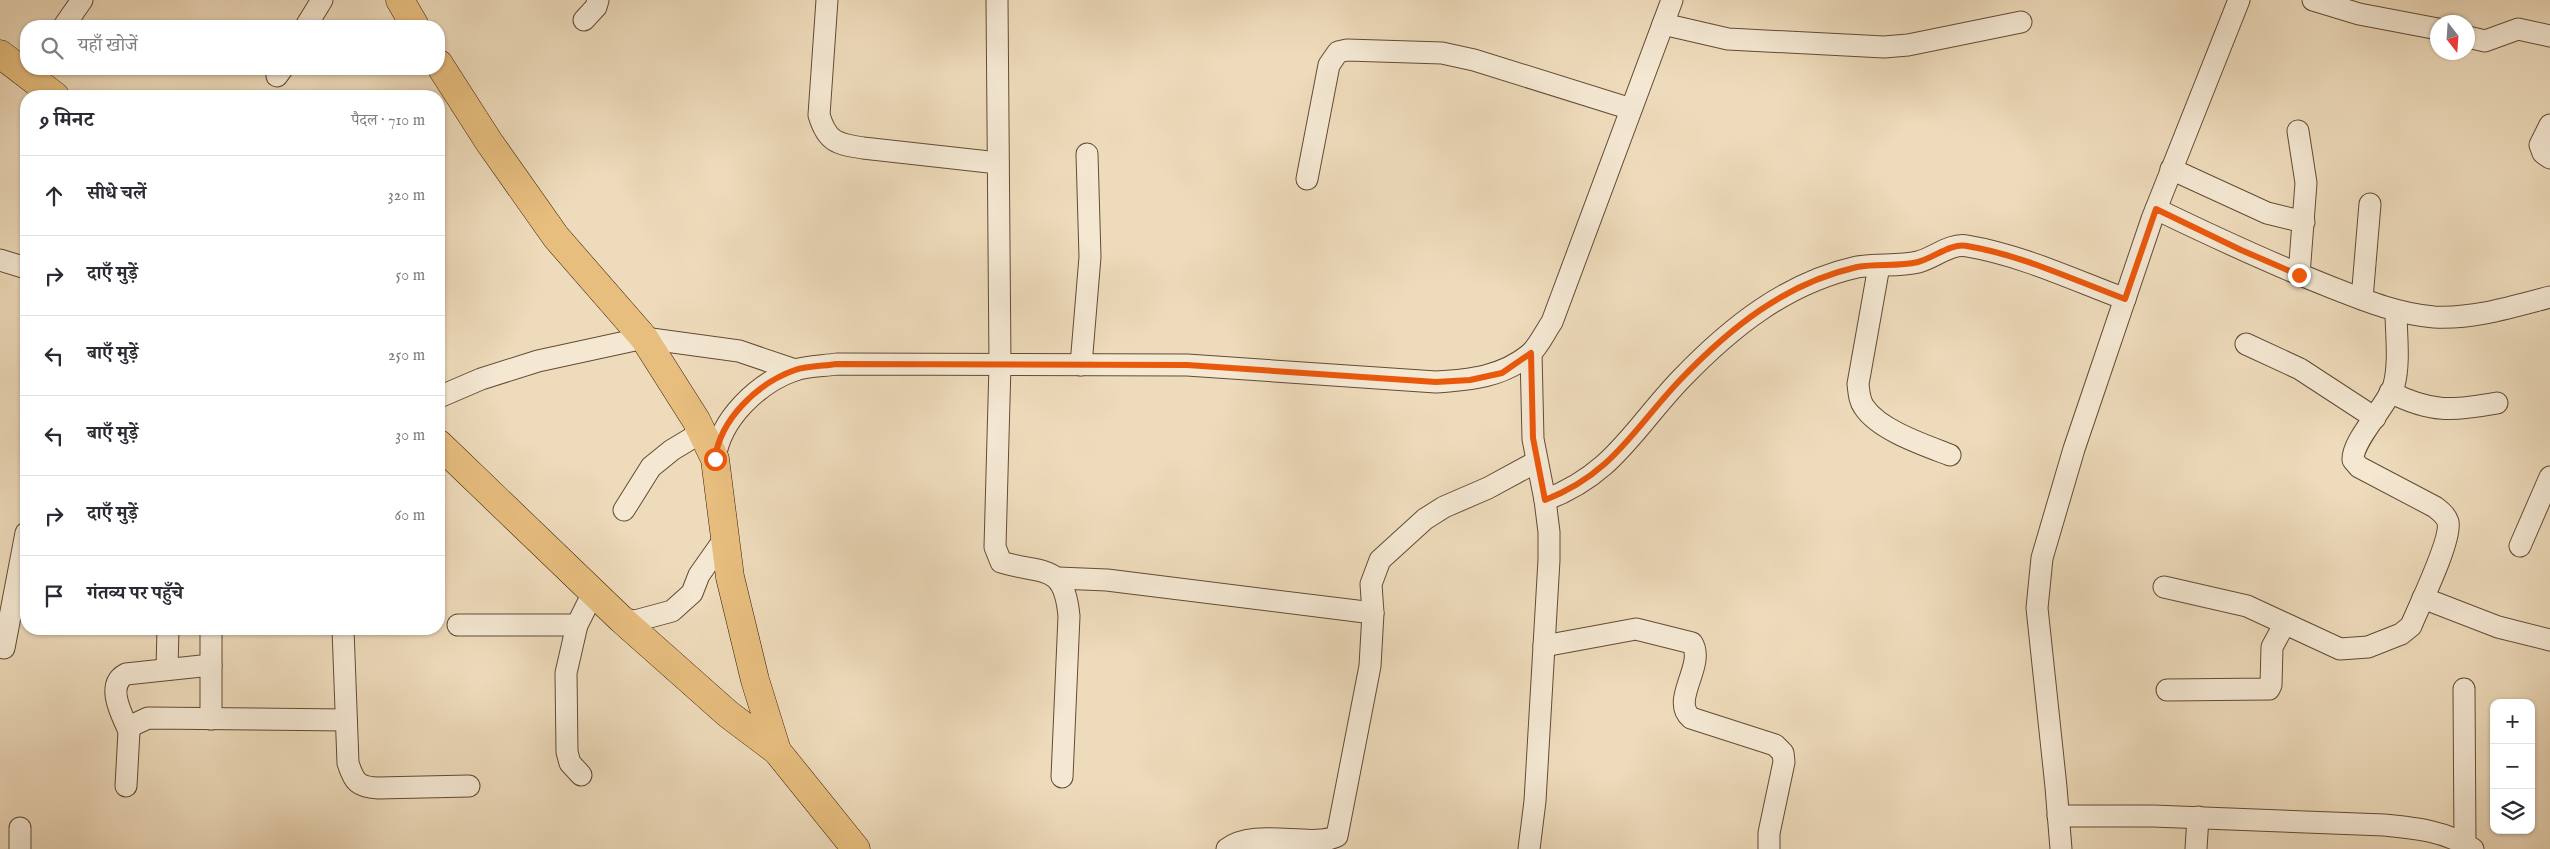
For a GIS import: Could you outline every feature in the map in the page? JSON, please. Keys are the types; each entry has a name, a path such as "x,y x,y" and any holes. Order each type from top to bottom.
{"main road":[{"path":"400,0 412,20"},
{"path":"0,54 20,66"},
{"path":"445,73 489,142 556,237 644,338 702,432 715,459 730,577 741,624 777,751"},
{"path":"34,75 49,90"},
{"path":"445,450 621,619 728,714 777,751 856,849"}],"street":[{"path":"68,20 82,0"},
{"path":"310,20 322,0"},
{"path":"584,20 596,7 598,0"},
{"path":"826,0 819,115 824,131 832,141 844,146 998,163"},
{"path":"997,0 1000,365 995,547 997,557 1001,562 1049,572 1058,578 1107,580 1372,613"},
{"path":"715,459 717,443 735,414 758,390 795,370 837,364 1187,365 1436,382 1470,380 1502,373 1531,353 1552,322 1672,0"},
{"path":"2061,849 2041,667 2037,608 2042,558 2074,449 2156,209 2239,0"},
{"path":"2313,0 2359,14 2430,27"},
{"path":"1663,24 1728,39 1884,47 1908,46 2021,22"},
{"path":"2475,39 2485,41 2518,29 2550,36"},
{"path":"1307,178 1329,65 1338,52 1347,50 1442,53 1474,60 1631,109"},
{"path":"2550,125 2540,146 2543,152 2550,158"},
{"path":"2298,131 2306,183 2299,275"},
{"path":"1081,365 1090,258 1087,154"},
{"path":"2171,169 2267,213 2304,222"},
{"path":"2362,299 2370,204"},
{"path":"2156,209 2241,250 2299,275 2396,311 2435,317 2465,316 2550,297"},
{"path":"1545,500 1569,491 1608,464 1681,379 1737,326 1770,302 1806,283 1830,274 1860,266 1916,262 1952,247 1965,246 2007,256 2125,299"},
{"path":"0,260 20,266"},
{"path":"1880,266 1858,384 1859,396 1868,412 1897,433 1950,455"},
{"path":"2164,587 2246,606 2340,649 2368,646 2406,631 2411,626 2444,544 2448,522 2443,513 2435,507 2355,464 2353,456 2356,447 2390,392 2396,370 2396,311"},
{"path":"445,394 481,379 538,361 644,338 739,352 795,370"},
{"path":"2246,344 2300,369 2375,418"},
{"path":"1529,849 1535,801 1549,560 1545,500 1536,462 1533,438 1531,353"},
{"path":"2390,392 2423,407 2442,410 2460,410 2497,403"},
{"path":"624,510 650,467 672,450 702,432"},
{"path":"1227,849 1241,842 1318,846 1332,841 1337,836 1370,666 1371,584 1380,560 1404,538 1444,507 1488,488 1536,462"},
{"path":"2520,546 2543,512 2550,477"},
{"path":"621,619 635,621 672,611 692,593 699,575 725,538"},
{"path":"4,648 20,564"},
{"path":"1058,578 1067,600 1069,616 1062,777"},
{"path":"581,775 570,763 566,734 566,673 577,625 593,593"},
{"path":"2422,598 2498,627 2550,640"},
{"path":"458,625 577,625"},
{"path":"2167,690 2269,689 2272,684 2272,647 2284,625"},
{"path":"1544,646 1636,629 1692,643 1696,655 1684,702 1687,714 1691,718 1775,745 1783,753 1784,762 1769,833 1769,849"},
{"path":"167,669 168,635"},
{"path":"211,635 211,719"},
{"path":"343,635 348,763 352,775 358,783 365,787 470,786"},
{"path":"126,786 129,731 120,713 116,696 116,683 120,677 126,674 211,665"},
{"path":"2058,816 2198,817 2420,828 2469,846 2464,689"},
{"path":"129,731 133,725 148,718 346,720"},
{"path":"2196,849 2198,817"},
{"path":"20,828 20,849"}],"route":[{"path":"715,459 717,443 735,414 758,390 795,370 837,364 1187,365 1436,382 1470,380 1502,373 1531,353 1533,438 1545,500 1569,491 1608,464 1681,379 1737,326 1770,302 1806,283 1830,274 1860,266 1900,265 1916,262 1952,247 1965,246 2007,256 2125,299 2156,209 2241,250 2299,275"}]}
